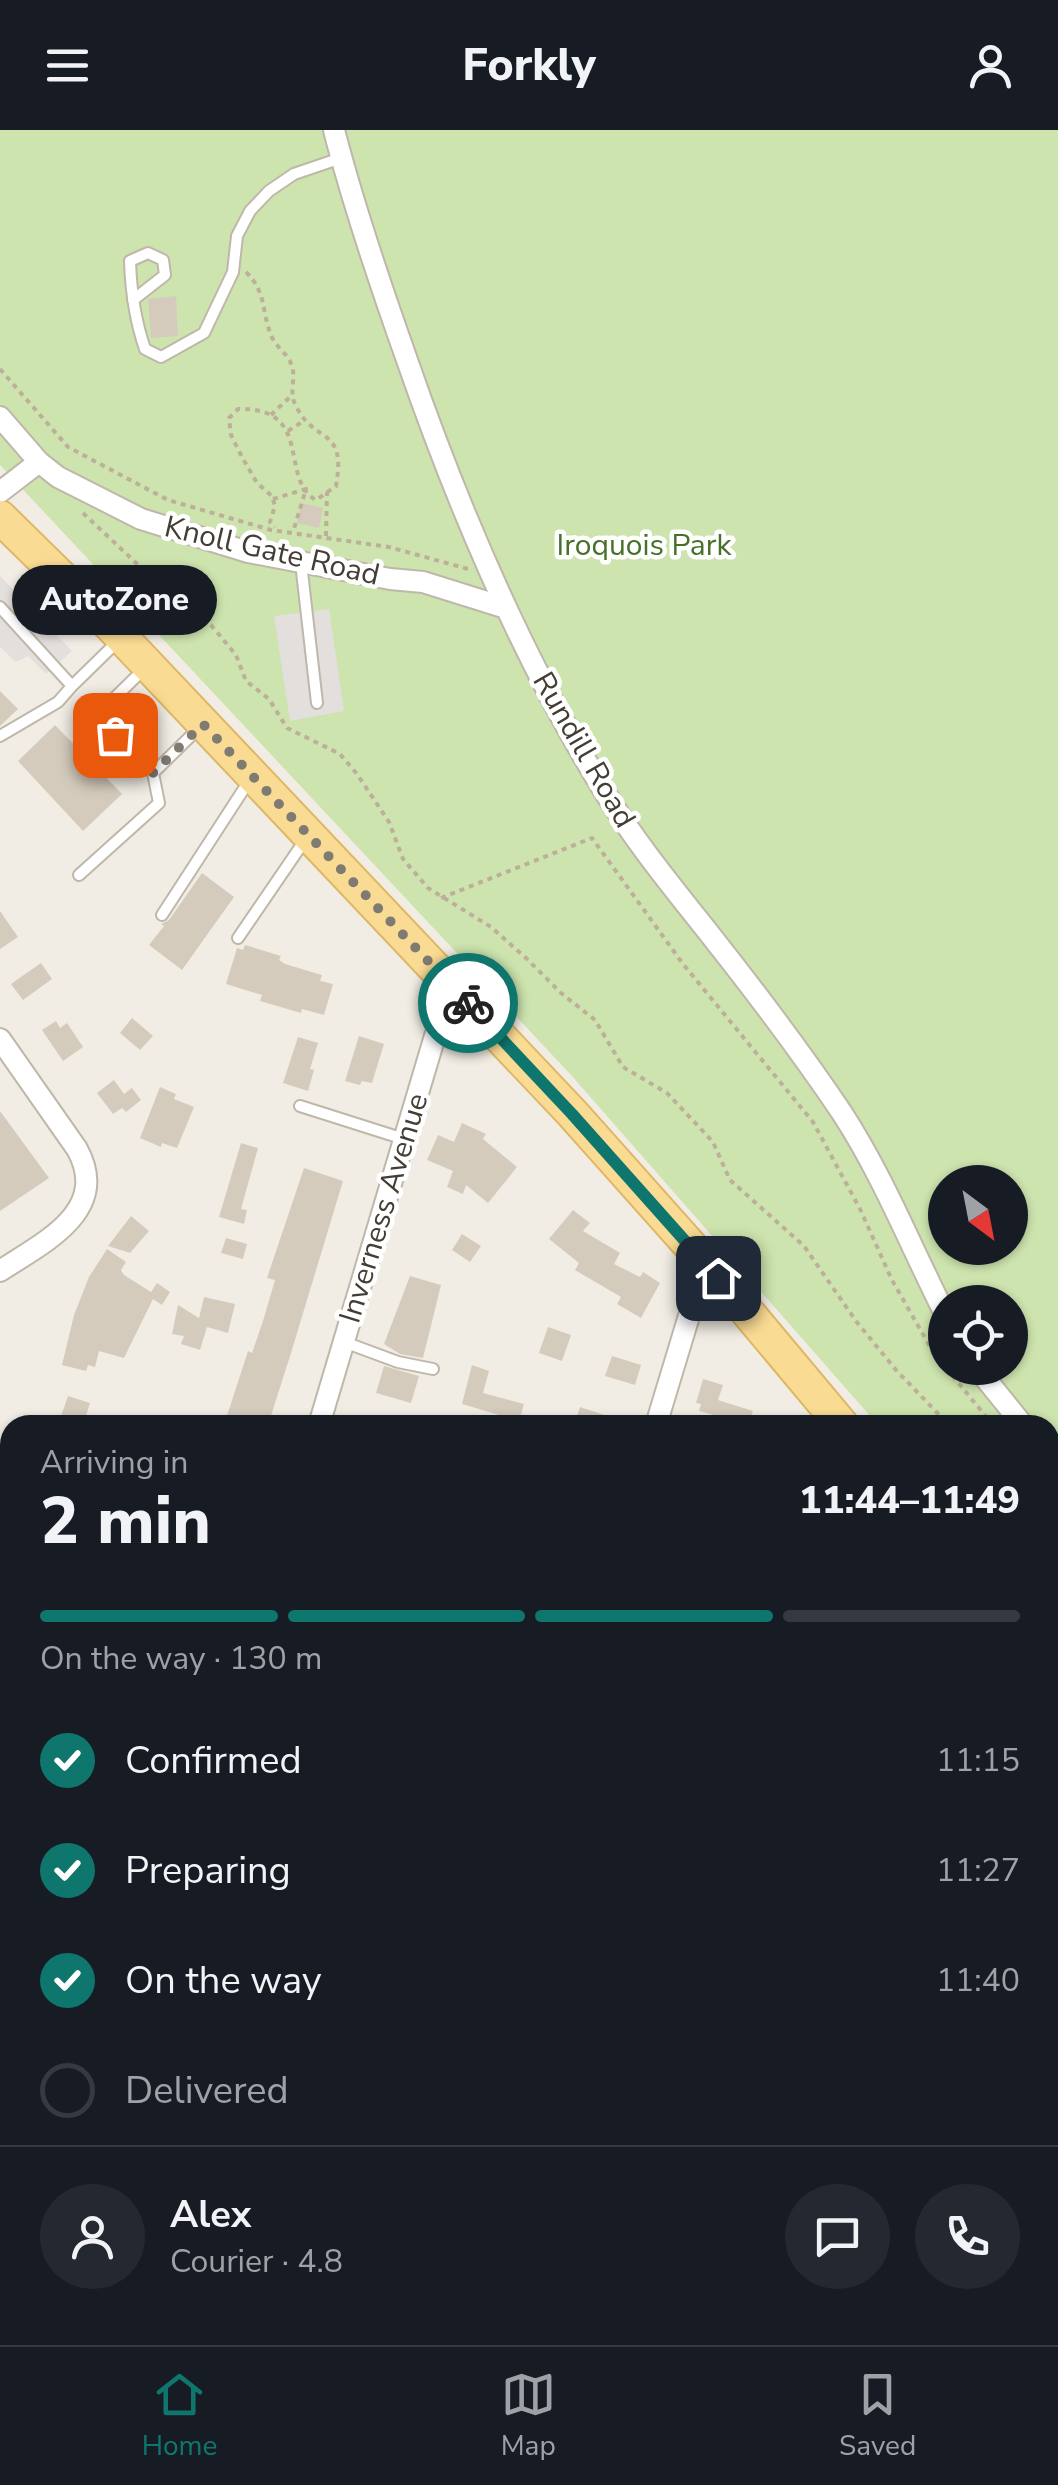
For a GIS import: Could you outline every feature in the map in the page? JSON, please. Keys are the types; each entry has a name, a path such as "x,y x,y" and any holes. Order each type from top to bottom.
{"main road":[{"path":"0,518 148,665 572,1114 834,1415"}],"street":[{"name":"Rundill Road","path":"334,130 365,242 423,408 484,563 506,608 606,795 644,852 755,992 858,1138 931,1285"},
{"name":"Knoll Gate Road","path":"0,417 39,462 73,486 141,520 192,538 300,564 423,582 506,608"},
{"path":"0,492 39,462"},
{"name":"Inverness Avenue","path":"322,1415 435,1036 464,999"},
{"path":"0,1040 77,1148 88,1180 86,1194 67,1224 0,1271"},
{"path":"659,1415 689,1316 696,1301 718,1278"},
{"path":"990,1385 1015,1415"}],"lane":[{"path":"133,300 166,275 163,260 148,253 130,261 133,300 145,349 161,358 204,334 221,302 234,264 237,236 250,211 269,191 294,174 341,158"},
{"path":"300,564 317,703"},
{"path":"0,607 72,686"},
{"path":"0,736 58,702 122,638"},
{"path":"79,876 159,803 153,773 96,716 148,665"},
{"path":"153,773 203,724"},
{"path":"162,915 252,776"},
{"path":"238,938 308,835"},
{"path":"300,1106 404,1139"},
{"path":"344,1342 398,1362 433,1369"}],"path":[{"path":"234,264 258,284 271,337 288,356 294,371 292,395 305,420 335,444 340,460 336,486 316,500 306,490 287,431 271,415 252,408 238,409 228,418 242,457 273,499 270,522 274,527"},
{"path":"0,370 68,448 168,500 271,530 390,547 466,570 484,563"},
{"path":"271,415 292,395"},
{"path":"287,431 305,420"},
{"path":"293,532 306,490"},
{"path":"273,499 306,490"},
{"path":"326,536 327,492"},
{"path":"76,502 121,550 211,626 236,655 246,681 269,699 288,728 340,754 389,822 403,859 441,898 491,927 595,1020 623,1067 667,1093 713,1142 730,1180 804,1246 856,1321 940,1415"},
{"path":"441,898 592,838 672,950 813,1122 928,1343"},
{"path":"961,1385 985,1415"}],"green space":[{"name":"Iroquois Park","path":"0,130 1058,130 1058,1415 869,1415 571,1075 0,465"}],"shaded area":[{"path":"0,576 72,651 46,674 28,656 16,662 0,647"},
{"path":"329,609 344,711 290,721 274,616"}],"building":[{"path":"176,296 178,336 151,338 148,299"},
{"path":"301,503 323,508 319,528 297,523"},
{"path":"0,691 18,709 0,726"},
{"path":"55,725 122,794 83,831 18,761"},
{"path":"202,873 234,897 182,970 149,945"},
{"path":"0,911 18,937 0,949"},
{"path":"245,945 281,956 279,960 285,964 322,975 320,981 333,984 324,1015 260,1001 262,995 226,984 237,948 243,950"},
{"path":"41,963 52,979 23,1000 11,984"},
{"path":"132,1018 153,1036 140,1050 120,1033"},
{"path":"56,1021 60,1028 67,1023 83,1047 63,1061 42,1030"},
{"path":"359,1036 384,1044 372,1083 362,1081 360,1085 345,1081"},
{"path":"298,1037 318,1043 308,1091 283,1083"},
{"path":"114,1080 124,1094 132,1088 141,1100 126,1112 122,1108 113,1114 97,1093"},
{"path":"160,1087 176,1094 174,1099 194,1107 177,1148 162,1143 161,1147 140,1138"},
{"path":"0,1111 49,1178 0,1211"},
{"path":"462,1123 486,1134 483,1139 517,1167 488,1203 466,1185 463,1194 447,1187 453,1171 427,1160 438,1135 454,1142"},
{"path":"241,1143 258,1148 241,1209 247,1210 244,1224 219,1217"},
{"path":"304,1168 343,1181 271,1415 227,1415 275,1280 267,1278"},
{"path":"573,1210 590,1223 583,1231 620,1253 614,1264 640,1277 643,1272 660,1283 641,1318 617,1304 621,1297 575,1270 579,1263 549,1239"},
{"path":"131,1216 149,1231 130,1253 108,1246"},
{"path":"462,1234 481,1246 470,1262 452,1250"},
{"path":"226,1238 247,1244 243,1259 221,1253"},
{"path":"107,1249 126,1262 121,1270 124,1275 151,1292 157,1283 170,1292 162,1305 153,1299 124,1358 99,1351 95,1367 88,1365 86,1371 62,1365 74,1315 89,1277"},
{"path":"410,1276 441,1285 423,1358 400,1354 384,1344"},
{"path":"204,1297 235,1304 228,1333 207,1327 200,1350 181,1344 184,1336 172,1334 178,1305 199,1318"},
{"path":"548,1327 571,1335 562,1361 539,1353"},
{"path":"612,1356 641,1365 635,1385 605,1376"},
{"path":"472,1365 489,1371 483,1393 524,1404 521,1415 499,1415 462,1404"},
{"path":"384,1366 419,1376 411,1403 376,1393"},
{"path":"703,1379 723,1385 718,1400 753,1411 752,1415 714,1415 699,1411 701,1404 696,1403"},
{"path":"68,1396 90,1403 86,1415 61,1415"},
{"path":"580,1407 605,1415 577,1415"}],"way so far":[{"path":"115,735 153,773 203,724 468,1003"}],"place":[{"name":"AutoZone","path":"115,735"}],"route":[{"path":"468,1003 718,1278"}]}
